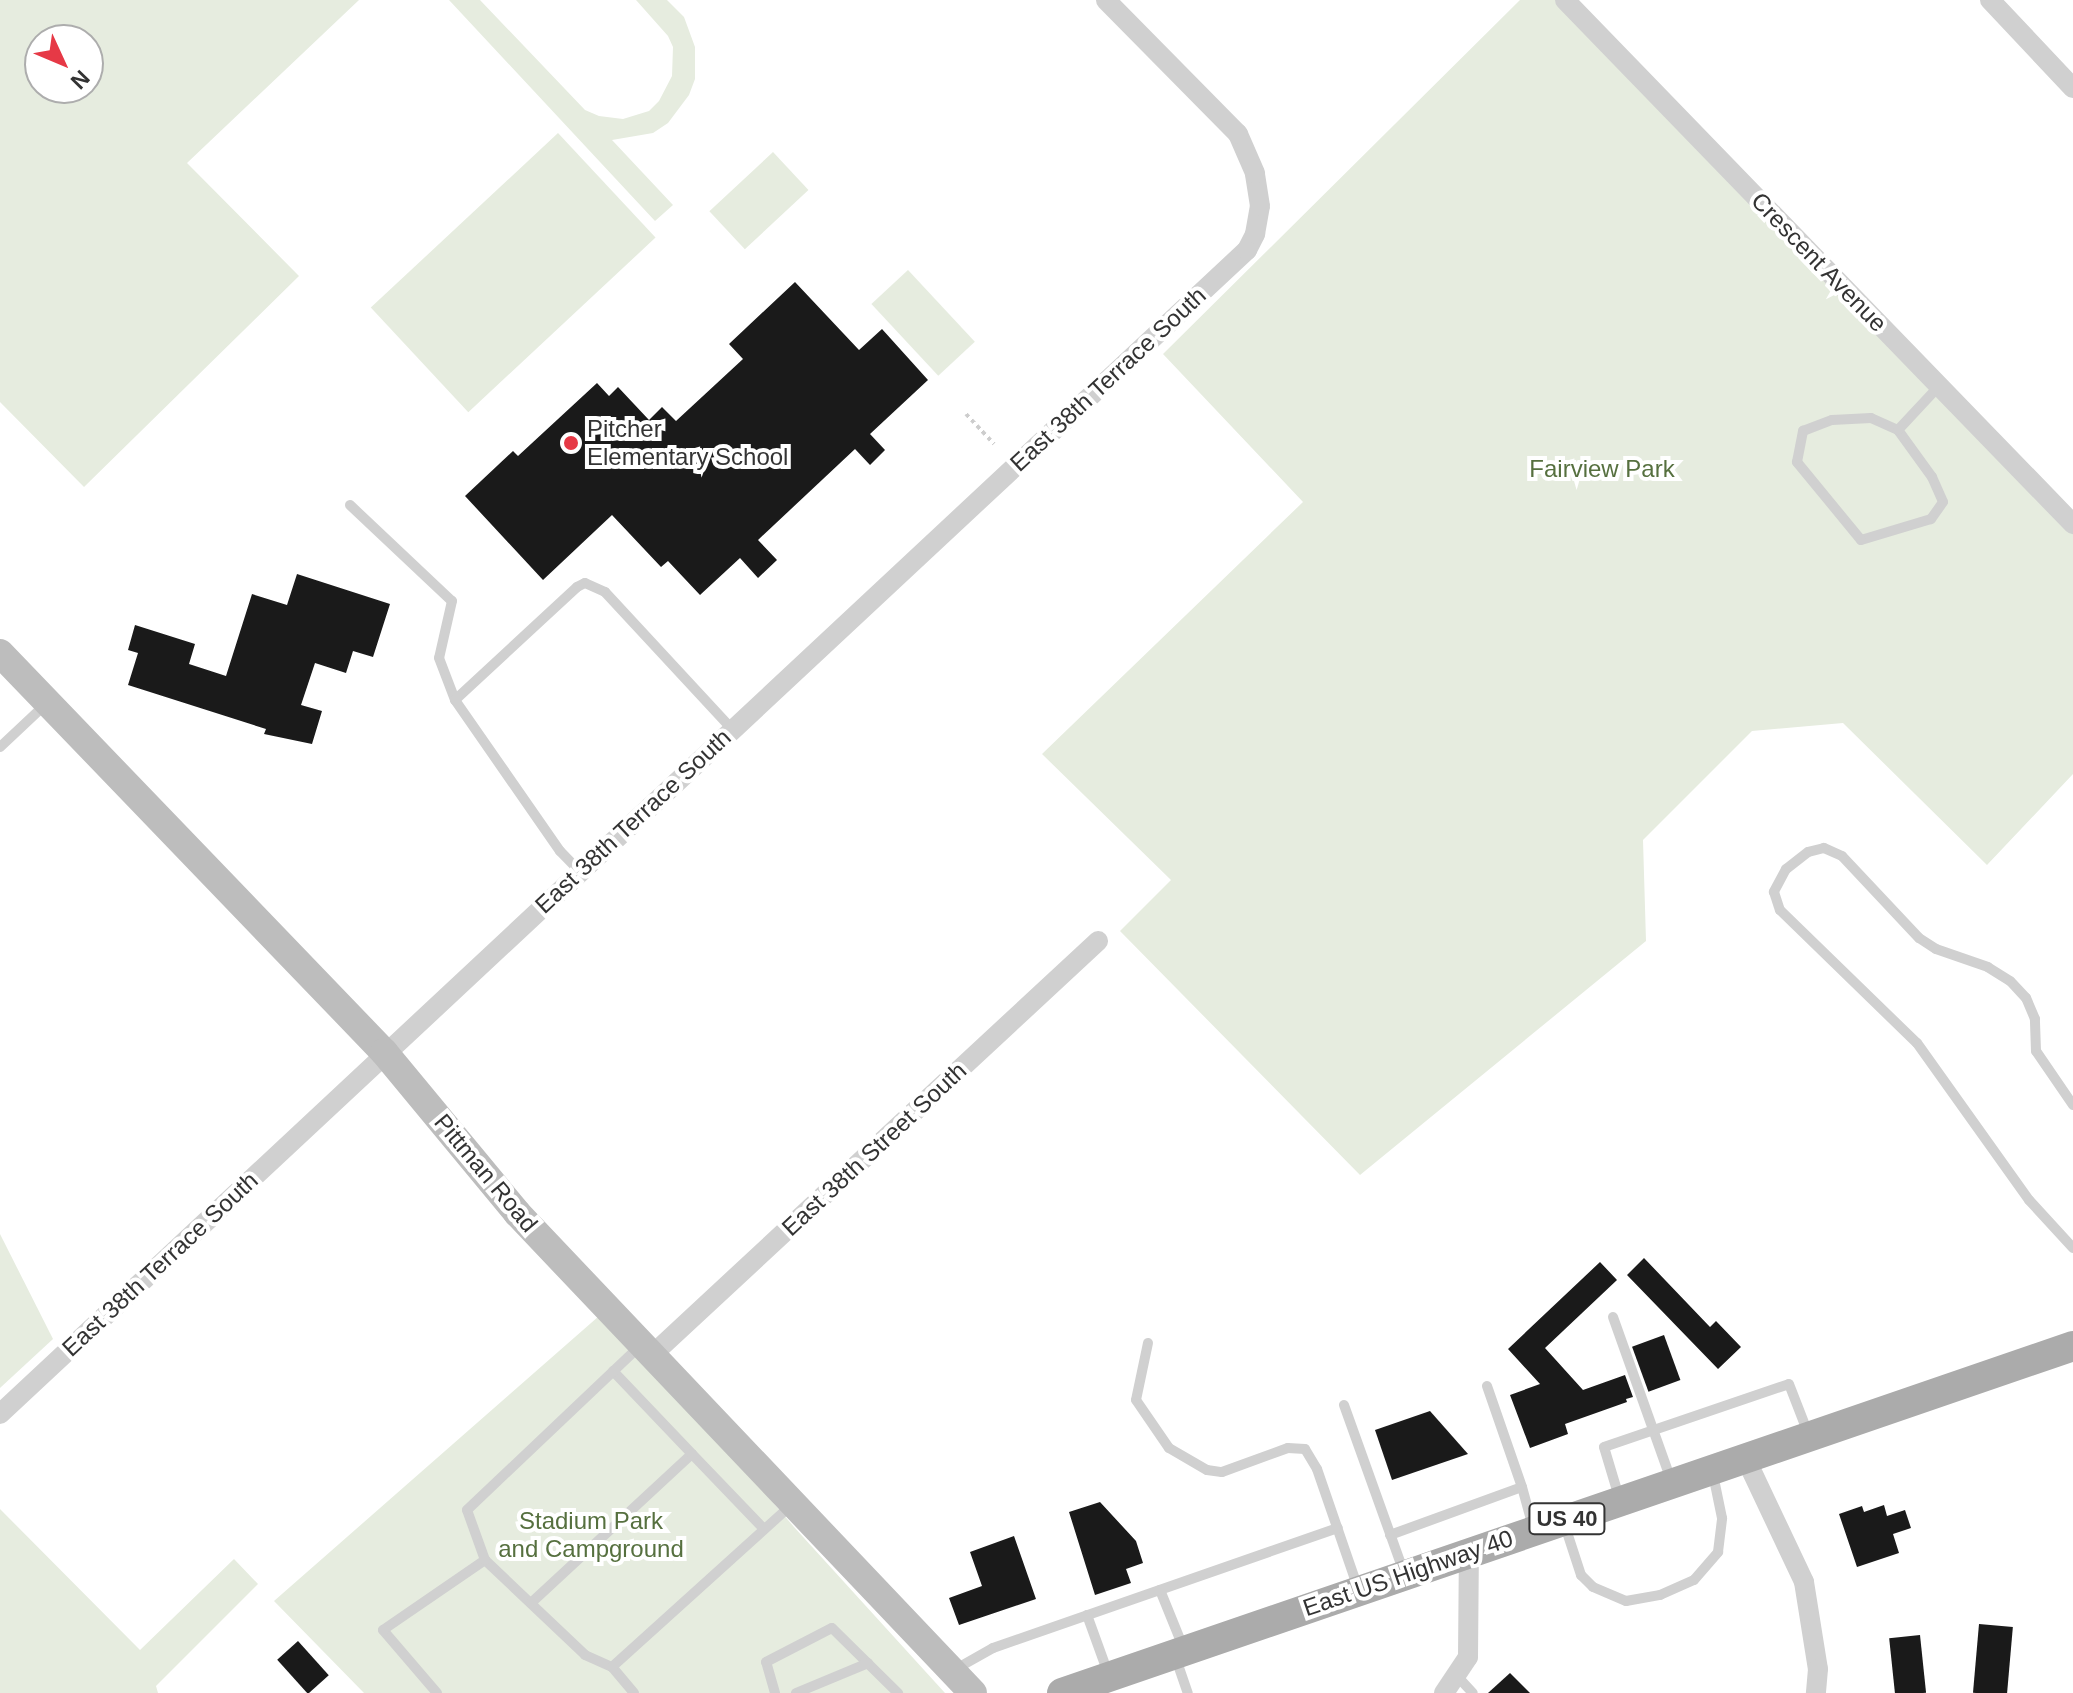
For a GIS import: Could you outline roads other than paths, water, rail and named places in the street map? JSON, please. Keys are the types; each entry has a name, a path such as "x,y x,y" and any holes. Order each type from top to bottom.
{"main road":[{"name":"East US Highway 40","path":"1062,1693 1104,1683 1179,1652 2073,1346"}],"street":[{"name":"East 38th Terrace South","path":"0,1414 384,1052 1247,250 1260,206 1255,173 1238,134 1106,0"},
{"name":"Crescent Avenue","path":"1565,0 2073,524"},
{"path":"1990,0 2073,88"},
{"name":"Pittman Road","path":"0,653 384,1052 517,1213 973,1693"},
{"name":"East 38th Street South","path":"646,1351 1098,941"},
{"path":"1745,1457 1804,1582 1818,1669 1816,1693"},
{"path":"1444,1693 1468,1657 1469,1552"}],"lane":[{"path":"1898,430 1939,386"},
{"path":"1871,418 1898,430 1932,477 1943,502 1931,519 1861,540 1797,462 1803,431 1832,420 1871,418"},
{"path":"350,505 452,601 439,658 455,700 560,851 579,871"},
{"path":"455,700 585,583 605,592 732,729"},
{"path":"0,747 48,702"},
{"path":"2073,1105 2036,1051 2035,1019 2026,998 2010,981 1988,967 1936,949 1919,938 1842,856 1824,848 1808,852 1786,869 1774,892 1780,910 1917,1043 2029,1200 2073,1248"},
{"path":"1613,1317 1672,1482"},
{"path":"1148,1343 1136,1400 1169,1448 1207,1470 1222,1472 1288,1448 1305,1449 1317,1469 1359,1590"},
{"path":"634,1693 612,1667 585,1655 485,1560 467,1510 613,1371 646,1351"},
{"path":"613,1371 764,1529"},
{"path":"1620,1499 1604,1447 1789,1384 1809,1435"},
{"path":"1487,1386 1534,1530"},
{"path":"1344,1405 1405,1574"},
{"path":"531,1603 692,1454"},
{"path":"1563,1520 1577,1566 1593,1587 1626,1601 1660,1595 1694,1580 1718,1552 1722,1518 1712,1468"},
{"path":"1390,1535 1522,1487"},
{"path":"612,1667 792,1504"},
{"path":"952,1671 993,1648 1338,1528"},
{"path":"437,1693 383,1630 485,1560"},
{"path":"1160,1590 1188,1693"},
{"path":"1087,1615 1104,1683"},
{"path":"775,1693 766,1662 832,1628 898,1693"},
{"path":"796,1693 868,1663"},
{"path":"1457,1676 1473,1693"}],"place":[{"name":"Pitcher Elementary School","path":"571,443"}],"park label":[{"name":"Fairview Park","path":"1602,469"},
{"name":"Stadium Park and Campground","path":"591,1535"}]}
